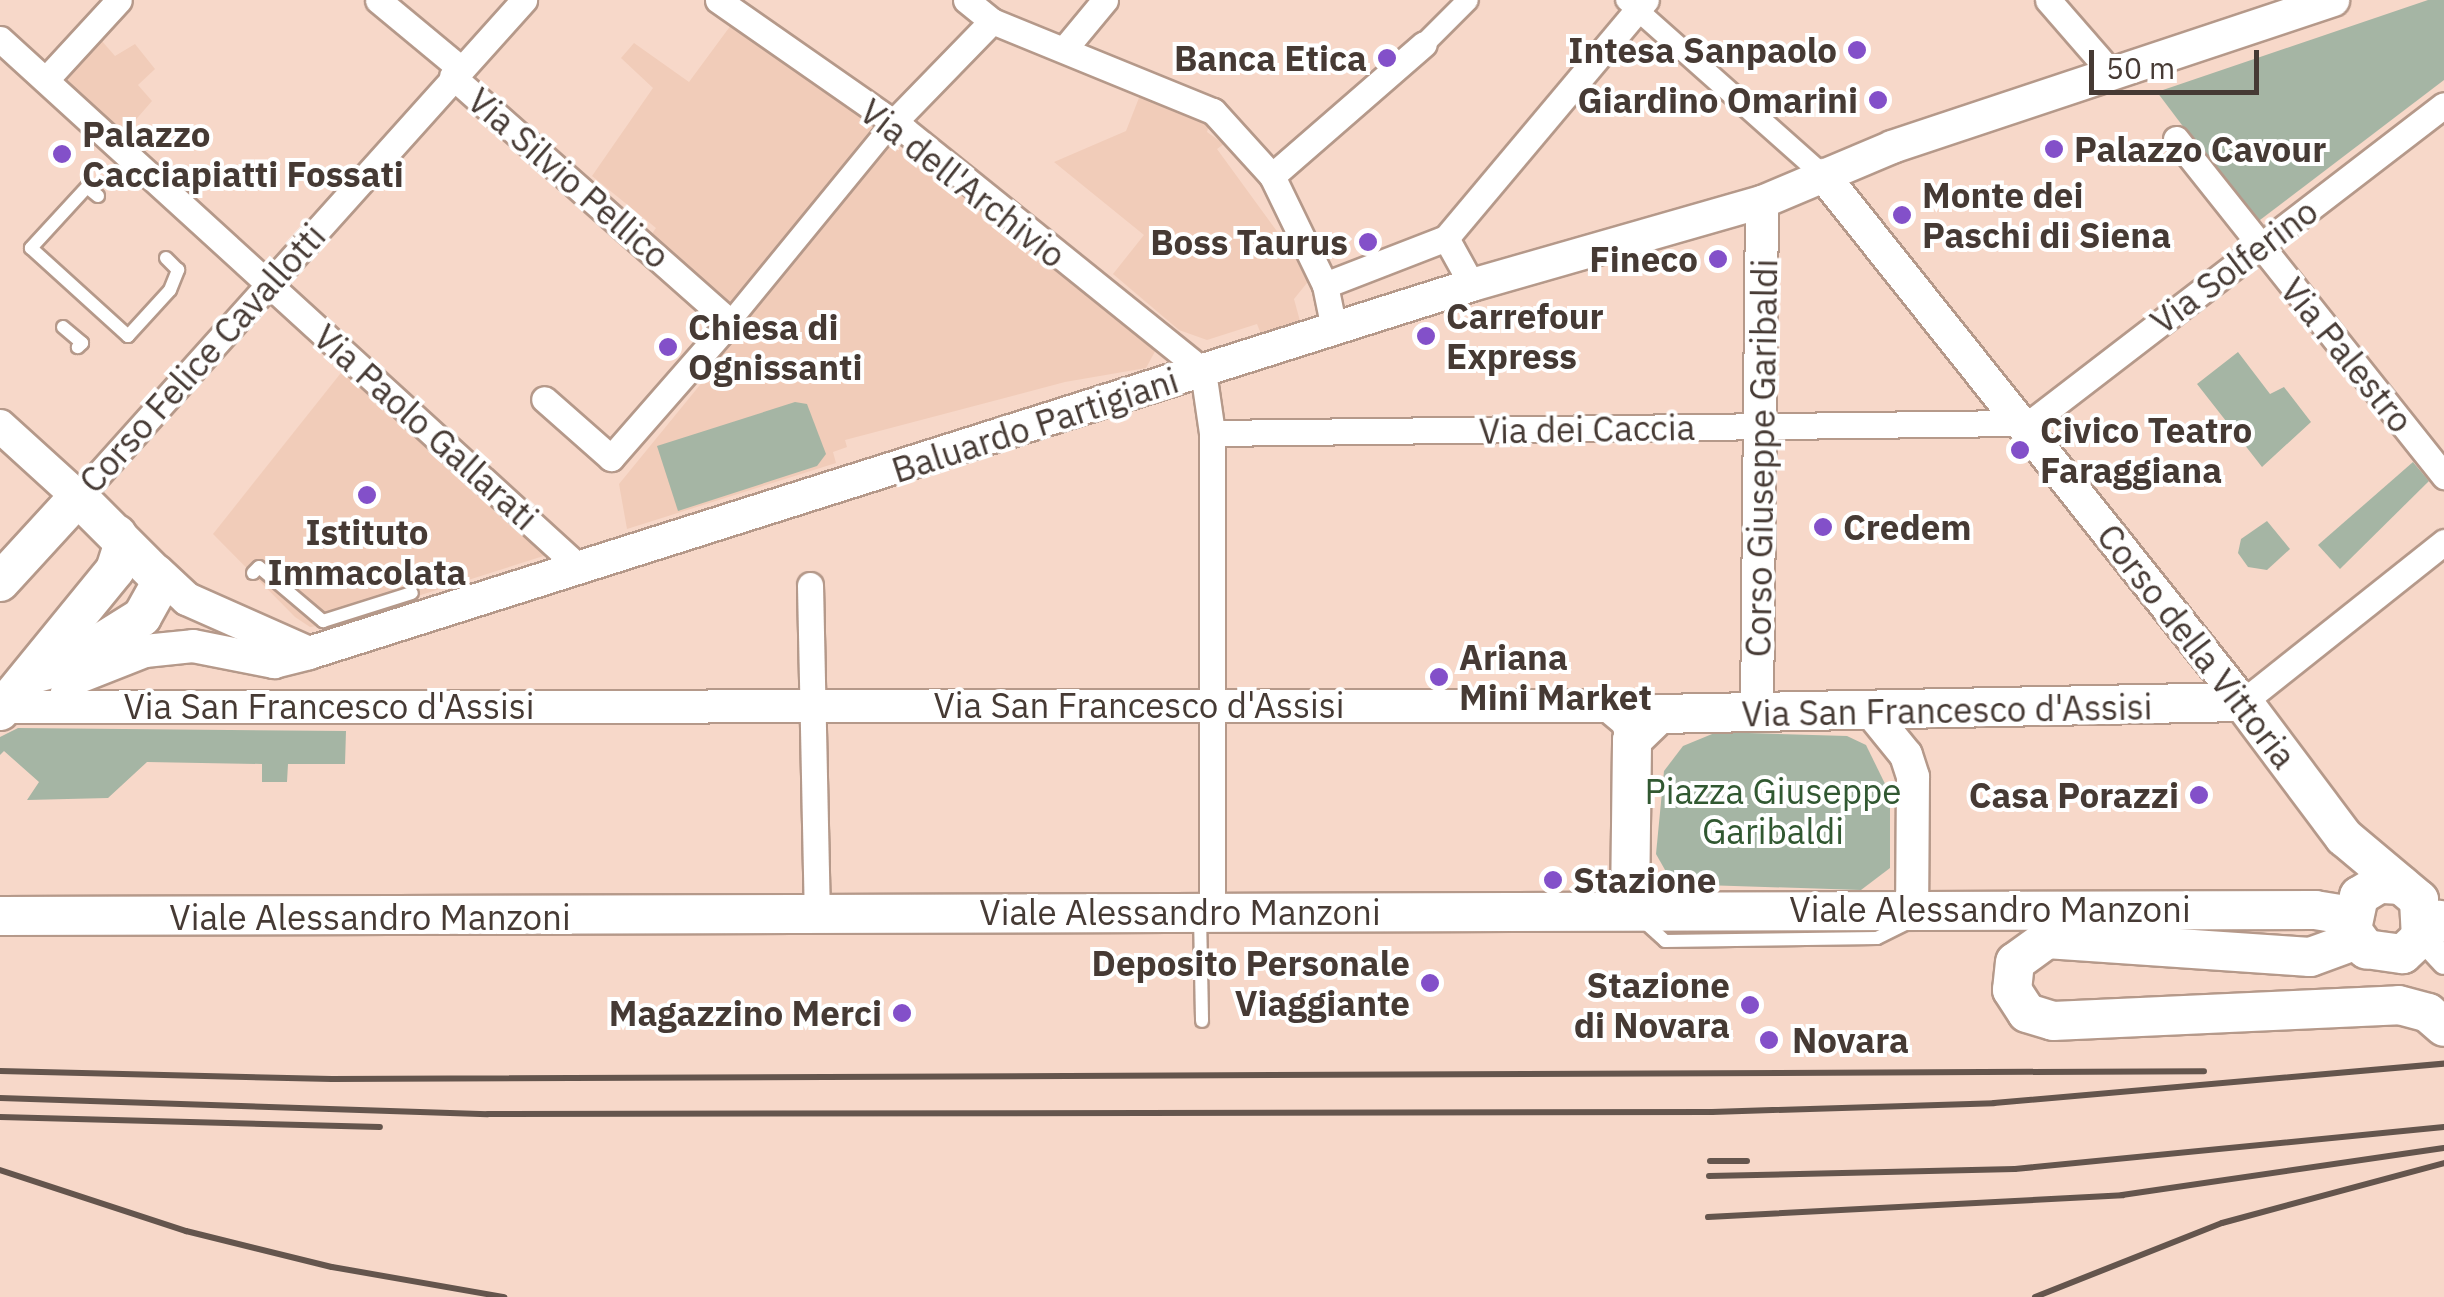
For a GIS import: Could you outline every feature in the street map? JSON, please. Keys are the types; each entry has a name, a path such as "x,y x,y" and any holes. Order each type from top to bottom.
{"main road":[{"name":"Corso Felice Cavallotti","path":"0,582 78,496"},
{"path":"34,674 65,664 142,618 161,590 128,563 78,496"},
{"path":"38,540 56,529 82,535 101,552 128,563"},
{"path":"2,709 34,674 46,648 128,563"},
{"name":"Via San Francesco d'Assisi","path":"1632,740 1659,714 2242,702"},
{"name":"Corso della Vittoria","path":"2242,702 2344,838 2419,885"},
{"path":"1630,908 1632,740"},
{"path":"2315,910 2345,884 2344,838"},
{"path":"2419,885 2424,912 2436,937 2390,956 2355,935 2354,906 2368,888 2419,885"},
{"name":"Viale Alessandro Manzoni","path":"0,916 1630,908 2315,910 2340,914 2355,935"},
{"path":"2355,935 2310,956 2048,939 2014,962 2012,990 2027,1013 2053,1021 2400,1006 2428,1013 2444,1027"}],"street":[{"path":"48,78 118,0"},
{"name":"Via Silvio Pellico","path":"378,0 730,322"},
{"name":"Corso Felice Cavallotti","path":"78,496 524,0"},
{"name":"Via dell'Archivio","path":"718,0 891,126 906,130 1203,372"},
{"path":"966,0 992,21 1066,47 1212,110 1272,176 1325,285 1334,329"},
{"path":"1066,47 1104,0"},
{"path":"1272,176 1424,44 1468,0"},
{"path":"2048,0 2106,68"},
{"name":"Baluardo Partigiani","path":"78,707 66,697 71,680 145,651 192,646 274,662 309,654 1472,285 1769,199 1892,147 2106,68 2332,0"},
{"path":"1325,285 1446,238 1636,4 1823,176"},
{"path":"544,399 611,458 730,322 891,126 992,21"},
{"name":"Via Paolo Gallarati","path":"0,39 48,78 580,568"},
{"name":"Via Solferino","path":"2023,425 2444,106"},
{"name":"Via Palestro","path":"2176,139 2444,476"},
{"name":"Corso della Vittoria","path":"1823,176 2242,702"},
{"name":"Corso Giuseppe Garibaldi","path":"1763,714 1769,199"},
{"path":"1446,238 1472,285"},
{"path":"1203,372 1212,433 1212,705 1206,912"},
{"name":"Via dei Caccia","path":"1212,433 2023,425"},
{"path":"0,426 78,496"},
{"path":"2242,702 2444,542"},
{"path":"128,563 187,600 309,654"},
{"path":"810,585 816,704 817,912"},
{"name":"Via San Francesco d'Assisi","path":"2,709 816,704 1609,706 1628,722 1632,740"},
{"path":"1871,712 1906,755 1913,778 1924,909"}],"lane":[{"path":"98,196 87,186 32,248 128,336 170,290 178,270 166,258"},
{"path":"63,327 82,343 78,347"},
{"path":"253,573 259,567 323,620 412,593"},
{"path":"1202,1021 1206,912"}],"shaded area":[{"path":"734,21 884,124 728,316 647,241 656,228 592,176 653,88 621,58 634,43 689,82"},
{"path":"94,32 115,56 135,44 155,69 138,85 152,101 119,139 56,77"},
{"path":"1144,85 1211,118 1207,132 1224,144 1217,149 1311,278 1294,299 1300,321 1261,334 1257,324 1207,340 1179,330 1113,274 1144,235 1054,162 1126,131"},
{"path":"889,141 1159,344 1146,368 1065,382 845,440 847,447 833,452 836,463 627,529 619,484 713,369 704,360"},
{"name":"Istituto Immacolata","path":"348,364 553,553 326,625 310,627 295,617 213,534"}],"green space":[{"path":"2428,0 2444,0 2444,80 2256,223 2157,92"},
{"path":"2238,352 2270,394 2284,387 2311,422 2262,467 2197,384"},
{"path":"795,402 807,404 826,454 817,466 678,511 657,446"},
{"path":"2413,462 2429,481 2340,569 2318,545"},
{"path":"2267,521 2290,549 2267,570 2248,567 2238,553 2241,539"},
{"path":"18,728 346,731 345,764 288,764 287,782 262,782 262,764 147,762 108,798 27,800 39,782 4,751 0,755 0,737"},
{"name":"Piazza Giuseppe Garibaldi","path":"1717,732 1847,736 1866,745 1890,794 1890,868 1861,890 1673,884 1656,854 1664,771 1683,746"}],"railway":[{"path":"0,1098 488,1114 1712,1112 1994,1103 2444,1064"},
{"path":"0,1071 332,1079 2204,1071"},
{"path":"0,1117 380,1127"},
{"path":"1709,1176 2015,1169 2444,1127"},
{"path":"1708,1217 2122,1195 2444,1148"},
{"path":"1710,1161 1747,1161"},
{"path":"2035,1297 2222,1223 2444,1163"},
{"path":"0,1170 186,1231 332,1267 504,1297"}],"place":[{"name":"Intesa Sanpaolo","path":"1857,50"},
{"name":"Banca Etica","path":"1387,58"},
{"name":"Giardino Omarini","path":"1878,100"},
{"name":"Palazzo Cavour","path":"2054,149"},
{"name":"Palazzo Cacciapiatti Fossati","path":"62,154"},
{"name":"Monte dei Paschi di Siena","path":"1902,215"},
{"name":"Boss Taurus","path":"1368,242"},
{"name":"Fineco","path":"1718,259"},
{"name":"Carrefour Express","path":"1426,336"},
{"name":"Chiesa di Ognissanti","path":"668,347"},
{"name":"Civico Teatro Faraggiana","path":"2020,450"},
{"name":"Istituto Immacolata","path":"367,495"},
{"name":"Credem","path":"1823,527"},
{"name":"Ariana Mini Market","path":"1439,677"},
{"name":"Casa Porazzi","path":"2199,795"},
{"name":"Stazione","path":"1553,880"},
{"name":"Deposito Personale Viaggiante","path":"1430,983"},
{"name":"Stazione di Novara","path":"1750,1005"},
{"name":"Magazzino Merci","path":"902,1013"},
{"name":"Novara","path":"1769,1040"}]}
